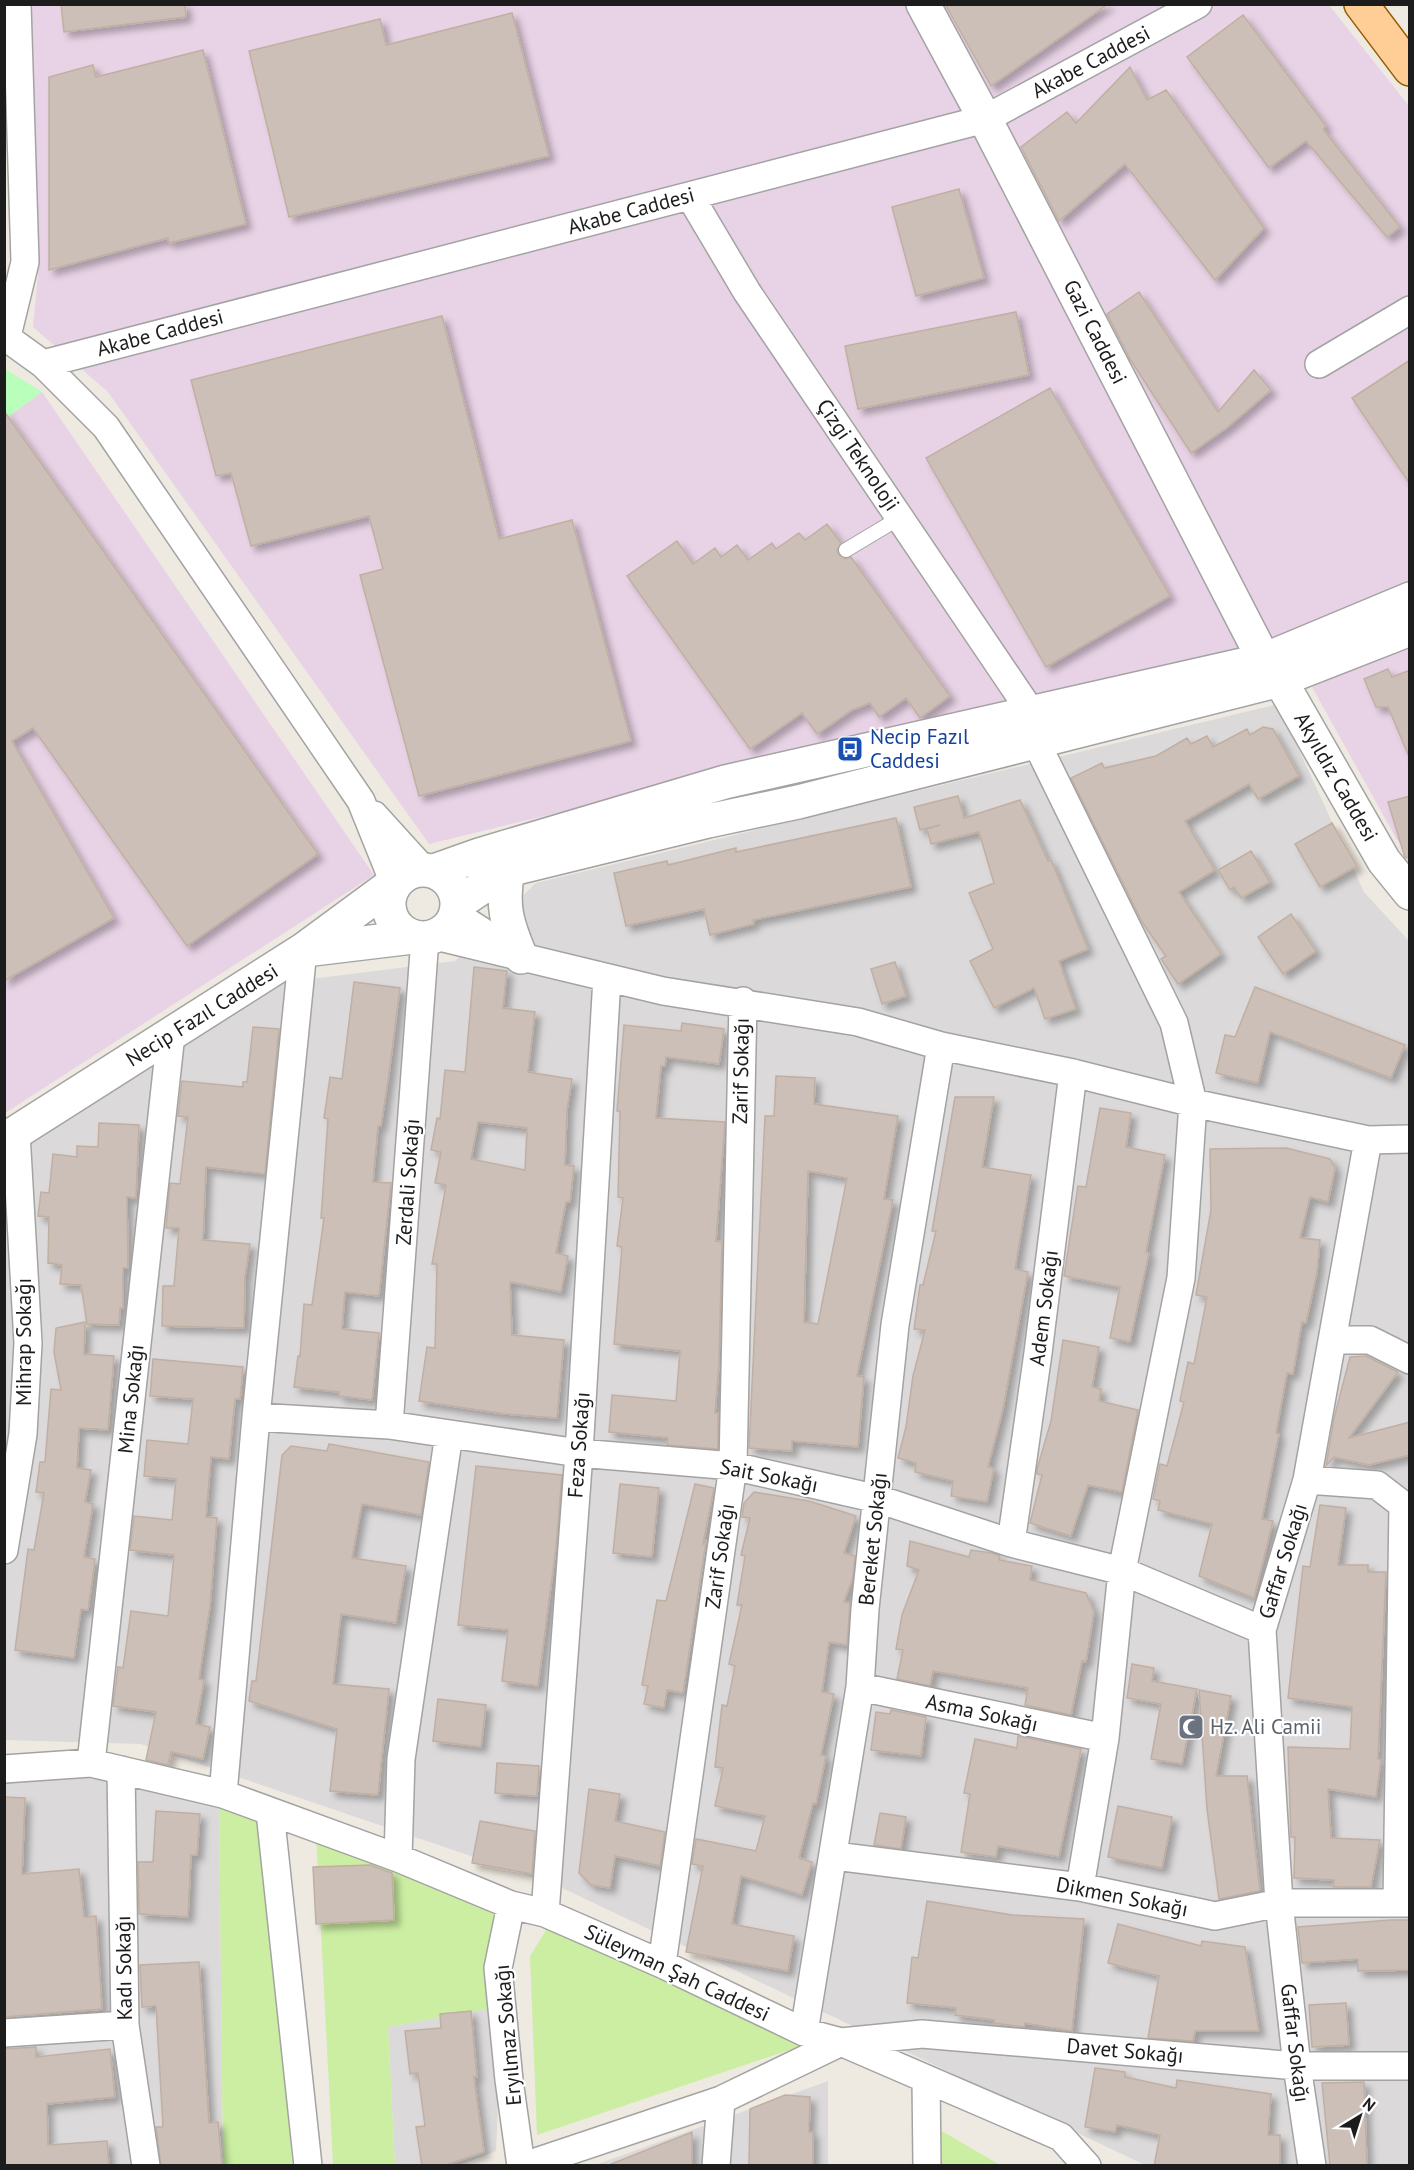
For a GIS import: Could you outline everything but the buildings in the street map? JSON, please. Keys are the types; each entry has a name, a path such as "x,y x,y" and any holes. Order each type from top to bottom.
{"main road":[{"path":"1361,4 1410,69"}],"street":[{"path":"17,4 25,262 6,336 43,364 106,427 361,801 428,870 451,884 437,926"},
{"name":"Gazi Caddesi","path":"923,4 1272,670"},
{"name":"Akabe Caddesi","path":"43,364 985,119 1198,4"},
{"name":"Çizgi Teknoloji","path":"690,195 747,292 901,517 1033,727 1174,1023 1193,1103 1180,1278 1122,1571 1105,1738 1080,1887"},
{"path":"1319,363 1410,310"},
{"path":"1272,670 1410,599"},
{"path":"1410,629 1272,670 1033,727 726,782 428,870 402,875 389,893 390,915 395,925 437,926 521,957 607,978 663,991 743,1001 858,1022 941,1046 1073,1072 1193,1103 1368,1140 1410,1139"},
{"name":"Akyıldız Caddesi","path":"1272,670 1384,861 1410,892"},
{"path":"223,1794 256,1417 303,950 437,926 508,870 708,821 798,802 1033,727"},
{"path":"361,801 394,884"},
{"path":"508,870 504,892 506,922 521,957"},
{"name":"Necip Fazıl Caddesi","path":"10,1136 303,950 394,884"},
{"name":"Zerdali Sokağı","path":"389,1425 437,926"},
{"name":"Feza Sokağı","path":"545,1913 579,1453 607,978"},
{"name":"Zarif Sokağı","path":"662,1964 733,1466 743,1001"},
{"name":"Mina Sokağı","path":"91,1763 171,1034"},
{"name":"Bereket Sokağı","path":"804,2032 835,1856 860,1687 865,1609 895,1325 941,1046"},
{"name":"Adem Sokağı","path":"1011,1543 1038,1353 1073,1072"},
{"name":"Mihrap Sokağı","path":"4,1550 23,1434 28,1343 10,1136"},
{"name":"Gaffar Sokağı","path":"1312,2166 1297,2066 1279,1903 1262,1630 1307,1480 1334,1340 1368,1140"},
{"path":"1334,1340 1370,1340 1410,1360"},
{"path":"4,1358 28,1343"},
{"name":"Sait Sokağı","path":"256,1417 389,1425 579,1453 733,1466 878,1498 1011,1543 1122,1571 1262,1630"},
{"path":"398,1858 401,1759 449,1434"},
{"path":"1307,1480 1377,1485 1403,1505 1403,1903"},
{"name":"Asma Sokağı","path":"860,1687 1105,1738"},
{"path":"4,1769 91,1763 223,1794 270,1812 308,2166"},
{"name":"Kadı Sokağı","path":"121,1770 125,2025 146,2166"},
{"name":"Süleyman Şah Caddesi","path":"270,1812 398,1858 511,1905 545,1913 662,1964 804,2032 842,2042"},
{"name":"Dikmen Sokağı","path":"835,1856 1080,1887 1215,1916 1279,1903 1403,1903"},
{"name":"Eryılmaz Sokağı","path":"511,1905 498,1968 509,2080 523,2166"},
{"path":"4,2033 125,2025"},
{"name":"Davet Sokağı","path":"842,2042 922,2034 1297,2066 1410,2066"},
{"path":"523,2166 721,2100 842,2042 1061,2137 1087,2166"},
{"path":"926,2079 927,2166"},
{"path":"716,2166 721,2100"}],"lane":[{"path":"846,550 901,517"}],"shaded area":[{"path":"31,5 1329,5 1409,106 1409,582 1283,637 429,844 108,392 33,327 38,275"},
{"path":"42,392 374,875 5,1113 5,419"},
{"path":"1409,647 1409,856 1396,838 1312,687"},
{"path":"1278,704 1364,892 1409,941 1409,2165 1145,2165 556,1885 141,1744 5,1740 5,1156 279,983 455,961 536,883"},
{"path":"145,1770 219,1799 223,2165 5,2165 4,1773"},
{"path":"502,2006 496,2151 460,2165 395,2165 388,2027"},
{"path":"828,2081 828,2165 595,2165"}],"green space":[{"path":"4,368 42,392 5,419 4,419"},
{"path":"219,1799 269,1824 292,2165 223,2165"},
{"path":"316,1834 511,1908 502,2006 388,2027 395,2165 333,2165"},
{"path":"551,1922 807,2044 537,2135 530,1956"},
{"path":"935,2127 1000,2165 936,2165"}],"place":[{"name":"Necip Fazıl Caddesi","path":"850,749"},
{"name":"Hz. Ali Camii","path":"1191,1727"}]}
